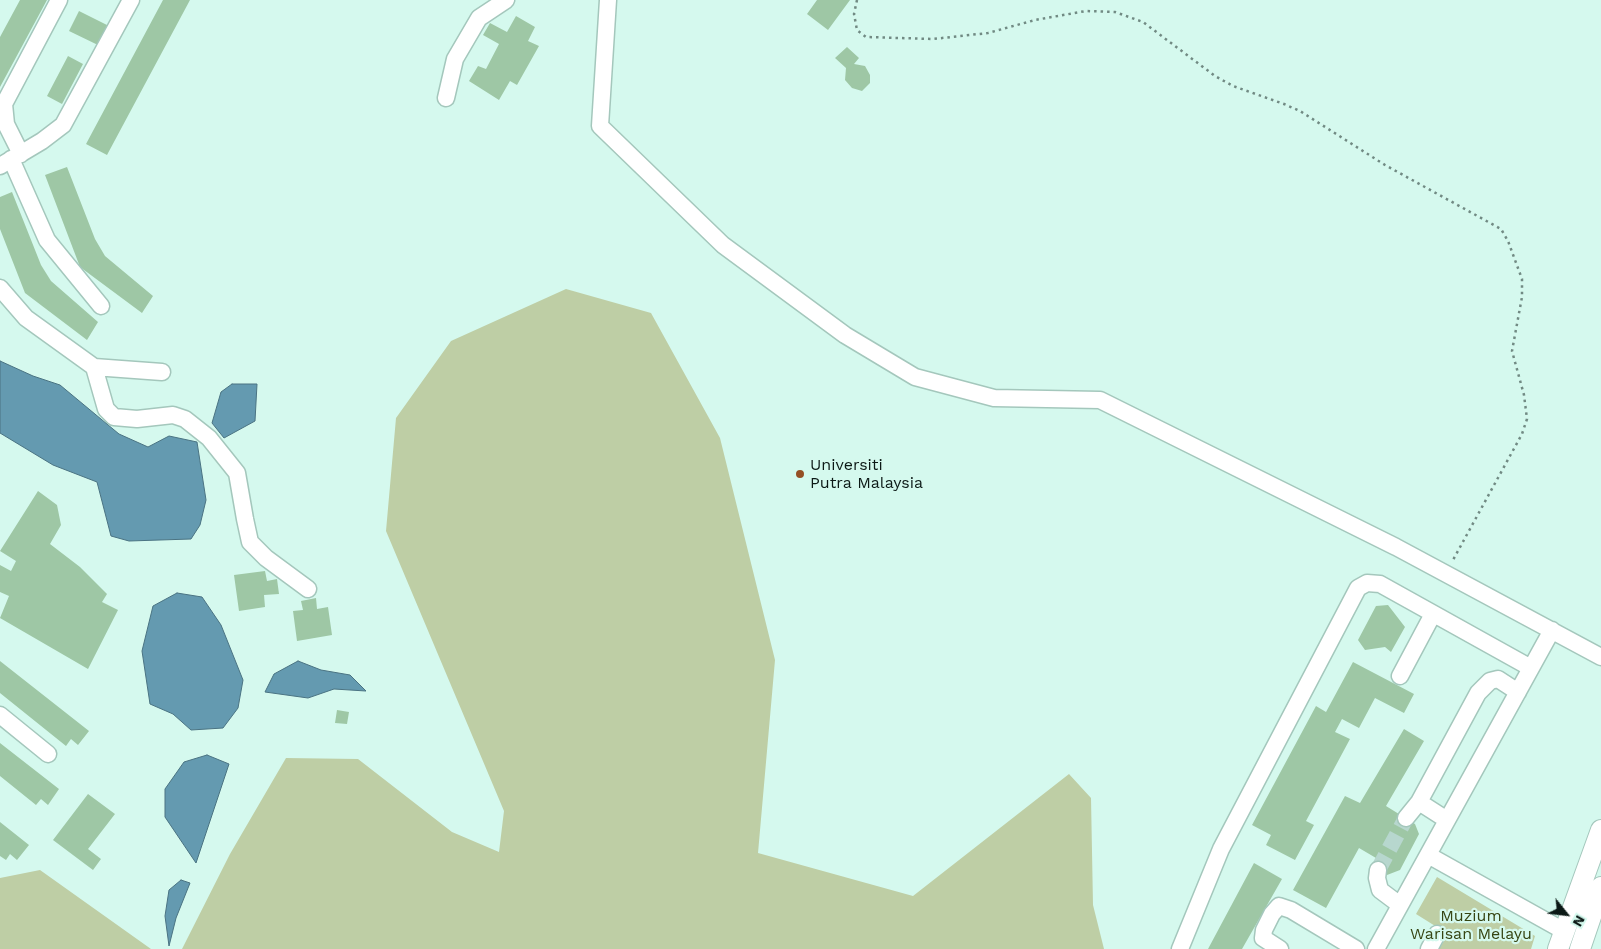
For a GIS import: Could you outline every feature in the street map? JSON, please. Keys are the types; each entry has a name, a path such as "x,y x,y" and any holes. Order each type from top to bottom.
{"main road":[{"path":"1561,940 1601,830"},
{"path":"1580,949 1601,887"}],"street":[{"path":"59,0 4,104 6,124 11,159 47,240 101,306"},
{"path":"11,159 42,141 63,125 131,0"},
{"path":"446,98 455,59 479,18 506,0"},
{"path":"608,0 600,126 724,245 845,335 915,377 994,398 1100,400 1396,547 1601,657"},
{"path":"0,288 26,318 94,367 162,372"},
{"path":"94,367 106,409 114,417 137,419 173,415 185,419 209,438 237,473 250,542 266,558 308,589"},
{"path":"1180,949 1221,849 1358,588 1367,583 1380,584 1531,668"},
{"path":"1400,676 1433,614"},
{"path":"1376,949 1552,630"},
{"path":"1406,818 1419,802 1478,693 1490,681 1498,679 1518,692"},
{"path":"0,714 48,754"},
{"path":"1419,802 1447,820"},
{"path":"1428,855 1561,940"},
{"path":"1378,870 1377,878 1380,890 1400,905"},
{"path":"1280,949 1264,938 1264,930 1272,914 1279,906 1290,910 1356,949"},
{"path":"1429,949 1437,934"}],"path":[{"path":"857,0 854,14 856,30 866,37 933,39 988,33 1035,20 1086,11 1114,12 1129,17 1143,22 1215,76 1233,86 1300,111 1385,165 1501,229 1508,241 1522,279 1522,297 1512,351 1524,395 1527,419 1522,434 1446,574"}],"green space":[{"path":"566,289 651,313 720,438 775,660 758,853 913,896 1069,774 1091,798 1093,905 1104,949 182,949 230,854 286,758 358,759 452,832 499,852 504,811 386,531 396,418 451,341"},
{"path":"40,870 151,949 0,949 0,878"},
{"name":"Muzium Warisan Melayu","path":"1437,877 1535,936 1531,949 1439,949 1448,934 1416,914"}],"water":[{"path":"0,361 33,376 60,385 119,434 148,447 169,436 197,442 206,500 200,525 191,539 129,541 111,536 97,482 53,465 0,433"},
{"path":"232,384 257,384 255,421 224,438 212,423 221,392"},
{"path":"177,593 202,597 221,625 243,680 238,708 223,728 191,730 173,714 150,704 142,651 153,606"},
{"path":"298,661 321,670 350,675 366,691 334,689 308,698 265,692 274,674"},
{"path":"207,755 229,764 196,863 165,817 165,789 184,762"},
{"path":"181,880 190,883 176,918 169,946 165,916 169,890"}],"building":[{"path":"20,0 47,0 0,87 0,37"},
{"path":"163,0 190,0 107,155 86,144"},
{"path":"817,0 850,0 828,30 807,14"},
{"path":"79,11 109,26 100,46 69,31"},
{"path":"516,16 535,27 528,41 539,46 517,85 510,81 499,100 469,81 478,66 486,69 499,44 483,35 490,23 507,32"},
{"path":"847,47 859,58 854,64 865,66 870,75 870,83 862,91 852,88 845,80 846,68 835,58"},
{"path":"68,56 83,64 62,104 47,96"},
{"path":"67,167 95,239 105,256 153,296 142,313 80,267 45,175"},
{"path":"12,192 41,265 51,281 98,322 87,340 25,293 0,229 0,197"},
{"path":"38,491 57,505 61,525 50,544 80,567 107,594 102,602 118,610 88,669 0,618 9,596 0,592 0,565 11,571 16,561 0,551"},
{"path":"265,571 267,581 277,579 279,594 264,595 265,607 239,611 234,575"},
{"path":"316,598 317,609 328,607 332,635 297,641 293,611 303,610 301,601"},
{"path":"1388,605 1405,627 1391,652 1385,647 1365,650 1358,640 1376,606"},
{"path":"0,661 89,731 78,745 71,739 66,746 0,693"},
{"path":"1353,662 1414,694 1404,713 1375,698 1359,728 1342,719 1335,732 1350,739 1306,821 1314,825 1295,860 1266,845 1271,835 1252,825 1316,706 1326,712"},
{"path":"337,710 349,712 347,724 335,723"},
{"path":"1404,729 1424,741 1386,806 1415,824 1419,834 1400,870 1387,875 1371,866 1376,858 1359,848 1326,908 1293,890 1345,796 1360,803"},
{"path":"0,743 59,789 48,805 41,799 36,805 0,776"},
{"path":"88,794 115,814 88,849 101,859 93,870 53,840"},
{"path":"0,822 29,845 17,860 10,854 6,860 0,856"},
{"path":"1254,863 1282,879 1242,949 1208,949"}],"tunnel":[{"path":"1378,870 1406,818"}],"place":[{"name":"Universiti Putra Malaysia","path":"800,474"}]}
